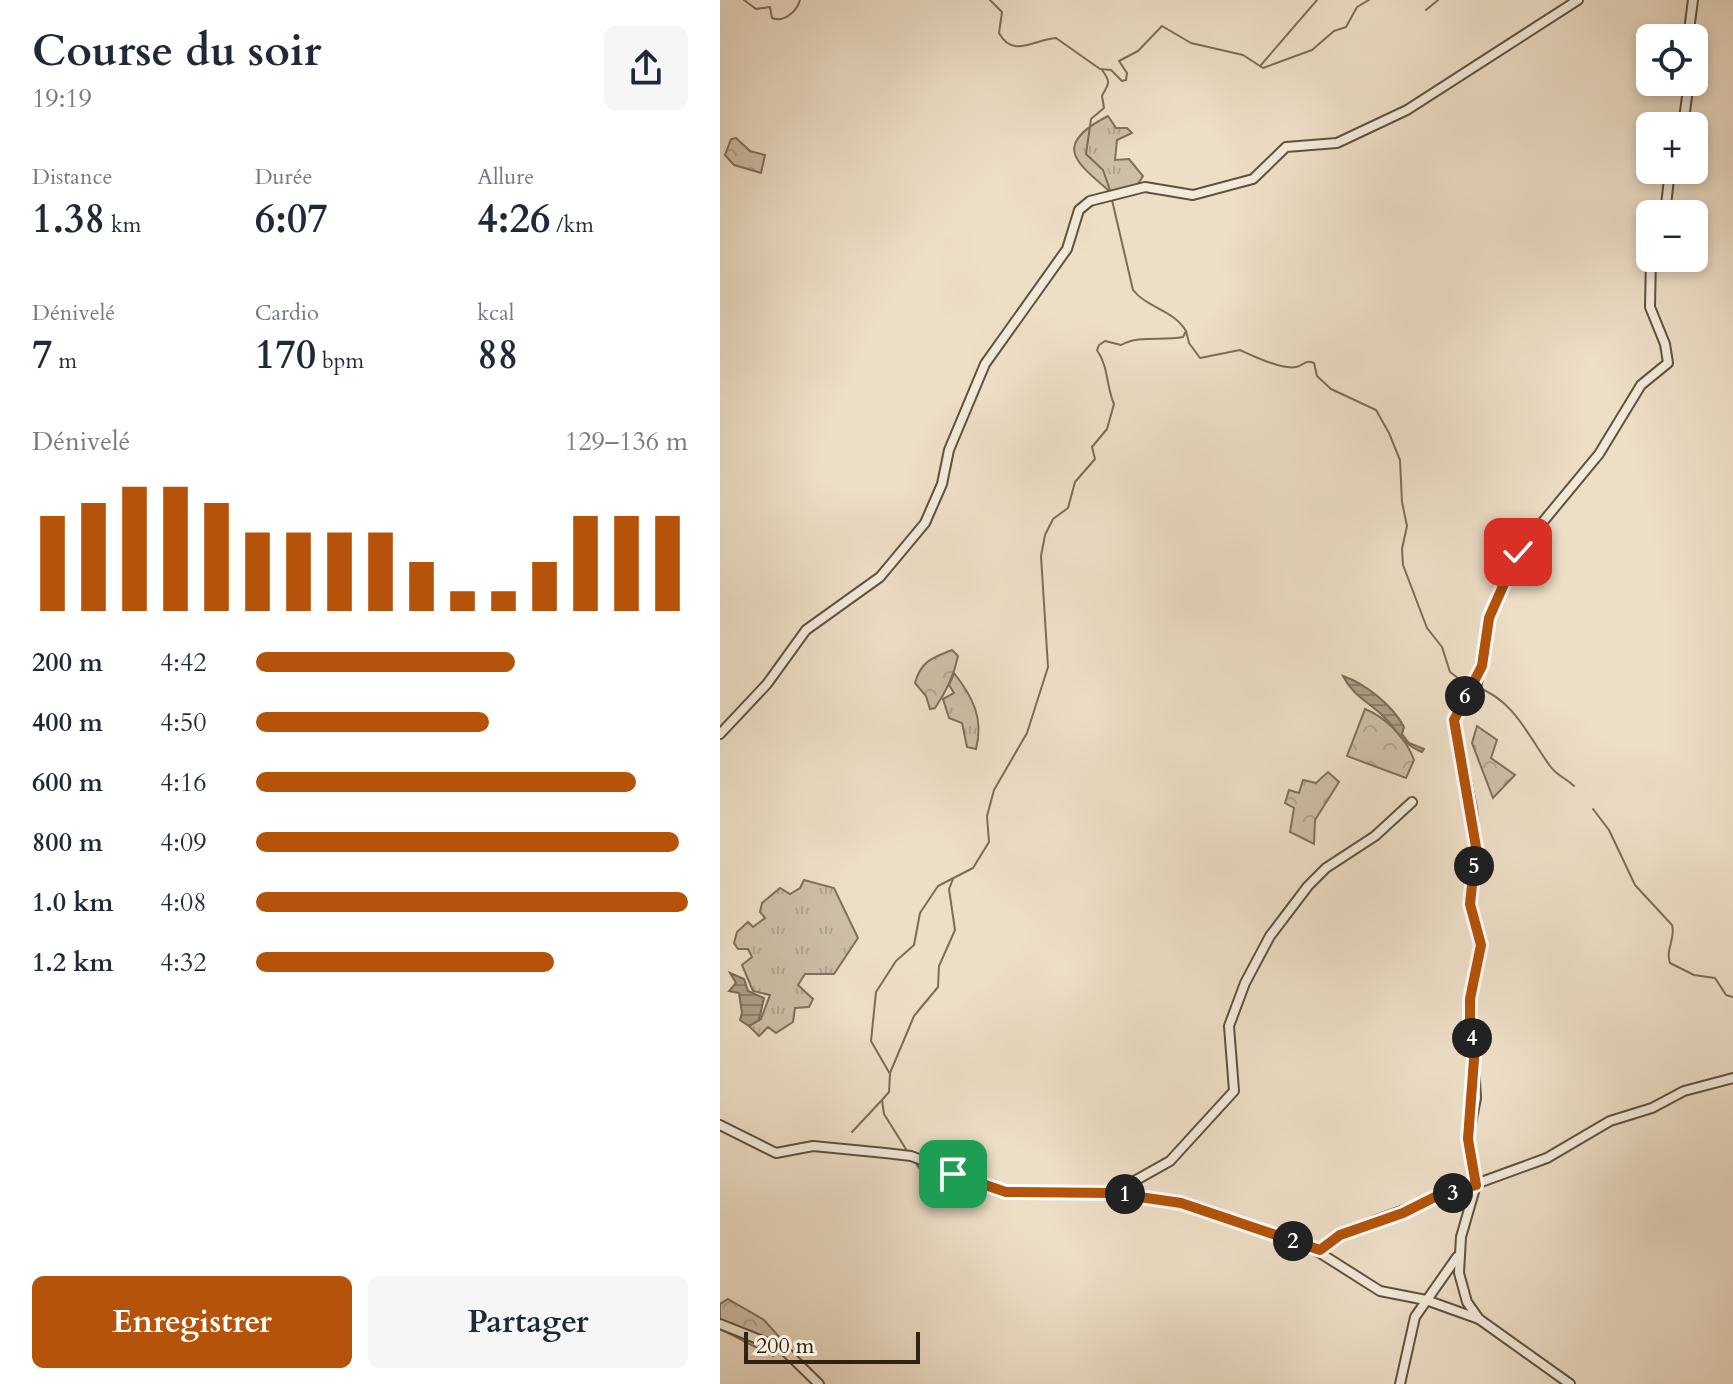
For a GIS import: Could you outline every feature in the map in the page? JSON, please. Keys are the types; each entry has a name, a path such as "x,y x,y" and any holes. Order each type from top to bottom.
{"street":[{"path":"720,734 767,684 806,630 880,577 925,523 942,484 949,450 985,364 1067,249 1079,210 1090,201 1145,187 1193,195 1253,179 1286,147 1337,143 1407,110 1578,0"},
{"path":"1690,24 1693,0"},
{"path":"1479,1319 1462,1289 1459,1255 1476,1185 1469,1157 1476,1098 1470,999 1481,945 1470,904 1476,847 1472,809 1454,720 1460,708 1474,699 1489,618 1518,552 1599,454 1641,385 1668,363 1665,344 1650,307 1651,272"},
{"path":"1112,1193 1170,1161 1234,1091 1229,1026 1245,983 1270,936 1308,886 1326,868 1375,836 1412,802"},
{"path":"1320,1250 1340,1235 1403,1213 1435,1197 1547,1158 1610,1121 1652,1108 1684,1091 1733,1078"},
{"path":"720,1125 776,1153 813,1146 911,1156 1006,1192 1112,1193 1181,1203 1320,1250 1380,1291 1426,1300 1479,1319 1570,1384"},
{"path":"1400,1384 1415,1317 1459,1255"},
{"path":"720,1324 783,1349 819,1384"}],"green space":[{"path":"1108,116 1116,128 1127,128 1132,133 1117,140 1115,160 1129,159 1143,176 1136,187 1115,196 1081,165 1074,146 1090,127"},
{"path":"736,138 750,151 765,155 761,173 734,165 725,155 731,139"},
{"path":"952,650 958,656 952,677 935,708 930,709 926,696 915,683 917,676 928,661"},
{"path":"954,673 967,691 978,718 976,749 967,747 962,723 949,718 943,699 954,693 949,685"},
{"path":"1365,709 1388,723 1406,744 1414,760 1406,778 1347,756"},
{"path":"1477,726 1497,740 1491,758 1515,775 1493,798 1472,743"},
{"path":"1328,772 1339,782 1315,820 1314,844 1290,832 1294,808 1285,803 1289,790 1299,793 1303,780 1316,783"},
{"path":"804,880 834,888 858,938 834,974 805,974 798,985 813,999 809,1007 795,1008 793,1022 776,1033 768,1027 759,1036 749,1026 761,1019 770,995 753,991 742,965 752,957 748,949 738,949 734,943 737,932 748,922 753,927 765,918 760,912 762,903 780,888 790,894 800,888"},
{"path":"728,1299 764,1320 783,1341 773,1356 720,1329 720,1304"}],"shaded area":[{"path":"1343,676 1361,684 1386,704 1404,727 1402,734 1409,743 1424,749 1422,752 1405,742"},
{"path":"730,973 744,979 748,991 764,998 759,1020 749,1026 740,1020 739,993 729,991 736,983"}],"waterway":[{"path":"744,0 756,9 770,7 772,18 777,19 789,15 800,0"},
{"path":"990,0 1002,12 999,33 1011,45 1025,46 1056,38 1100,69 1111,70 1122,81 1126,80 1127,73 1119,61 1138,51 1162,26 1191,43 1243,55 1263,68 1312,50 1334,31 1346,27 1357,7 1369,0"},
{"path":"1261,65 1317,0"},
{"path":"1426,10 1438,0"},
{"path":"1102,70 1108,81 1102,96 1104,108 1091,119 1086,154 1103,170 1111,193"},
{"path":"909,1154 884,1114 882,1100 889,1092 890,1074 871,1041 876,992 896,961 914,945 920,913 938,886 973,868 989,842 987,816 994,790 1027,733 1048,667 1041,556 1045,535 1053,519 1068,508 1075,482 1095,459 1092,447 1107,429 1114,404 1104,364 1097,350 1099,345 1105,341 1121,345 1135,340 1183,337 1186,331 1175,318 1133,290 1112,200"},
{"path":"1186,331 1189,343 1200,358 1240,350 1283,366 1314,363 1317,376 1331,389 1376,410 1400,460 1402,502 1407,526 1402,549 1403,565 1427,628 1442,647 1450,672 1467,685"},
{"path":"1477,687 1511,710 1552,769 1574,786"},
{"path":"1593,809 1609,830 1635,885 1672,925 1670,963 1694,975 1715,978 1726,995 1733,997"},
{"path":"890,1073 914,1016 938,987 939,966 955,930 949,889 953,879"},
{"path":"852,1132 881,1101"},
{"path":"913,1159 935,1191"}],"route":[{"path":"953,1174 1006,1192 1112,1193 1181,1203 1320,1250 1340,1235 1378,1219 1403,1213 1435,1197 1476,1185 1468,1139 1472,1124 1469,1101 1475,1046 1470,1035 1470,999 1481,945 1470,904 1476,847 1472,809 1454,720 1473,678 1482,666 1487,624 1518,552"}]}
